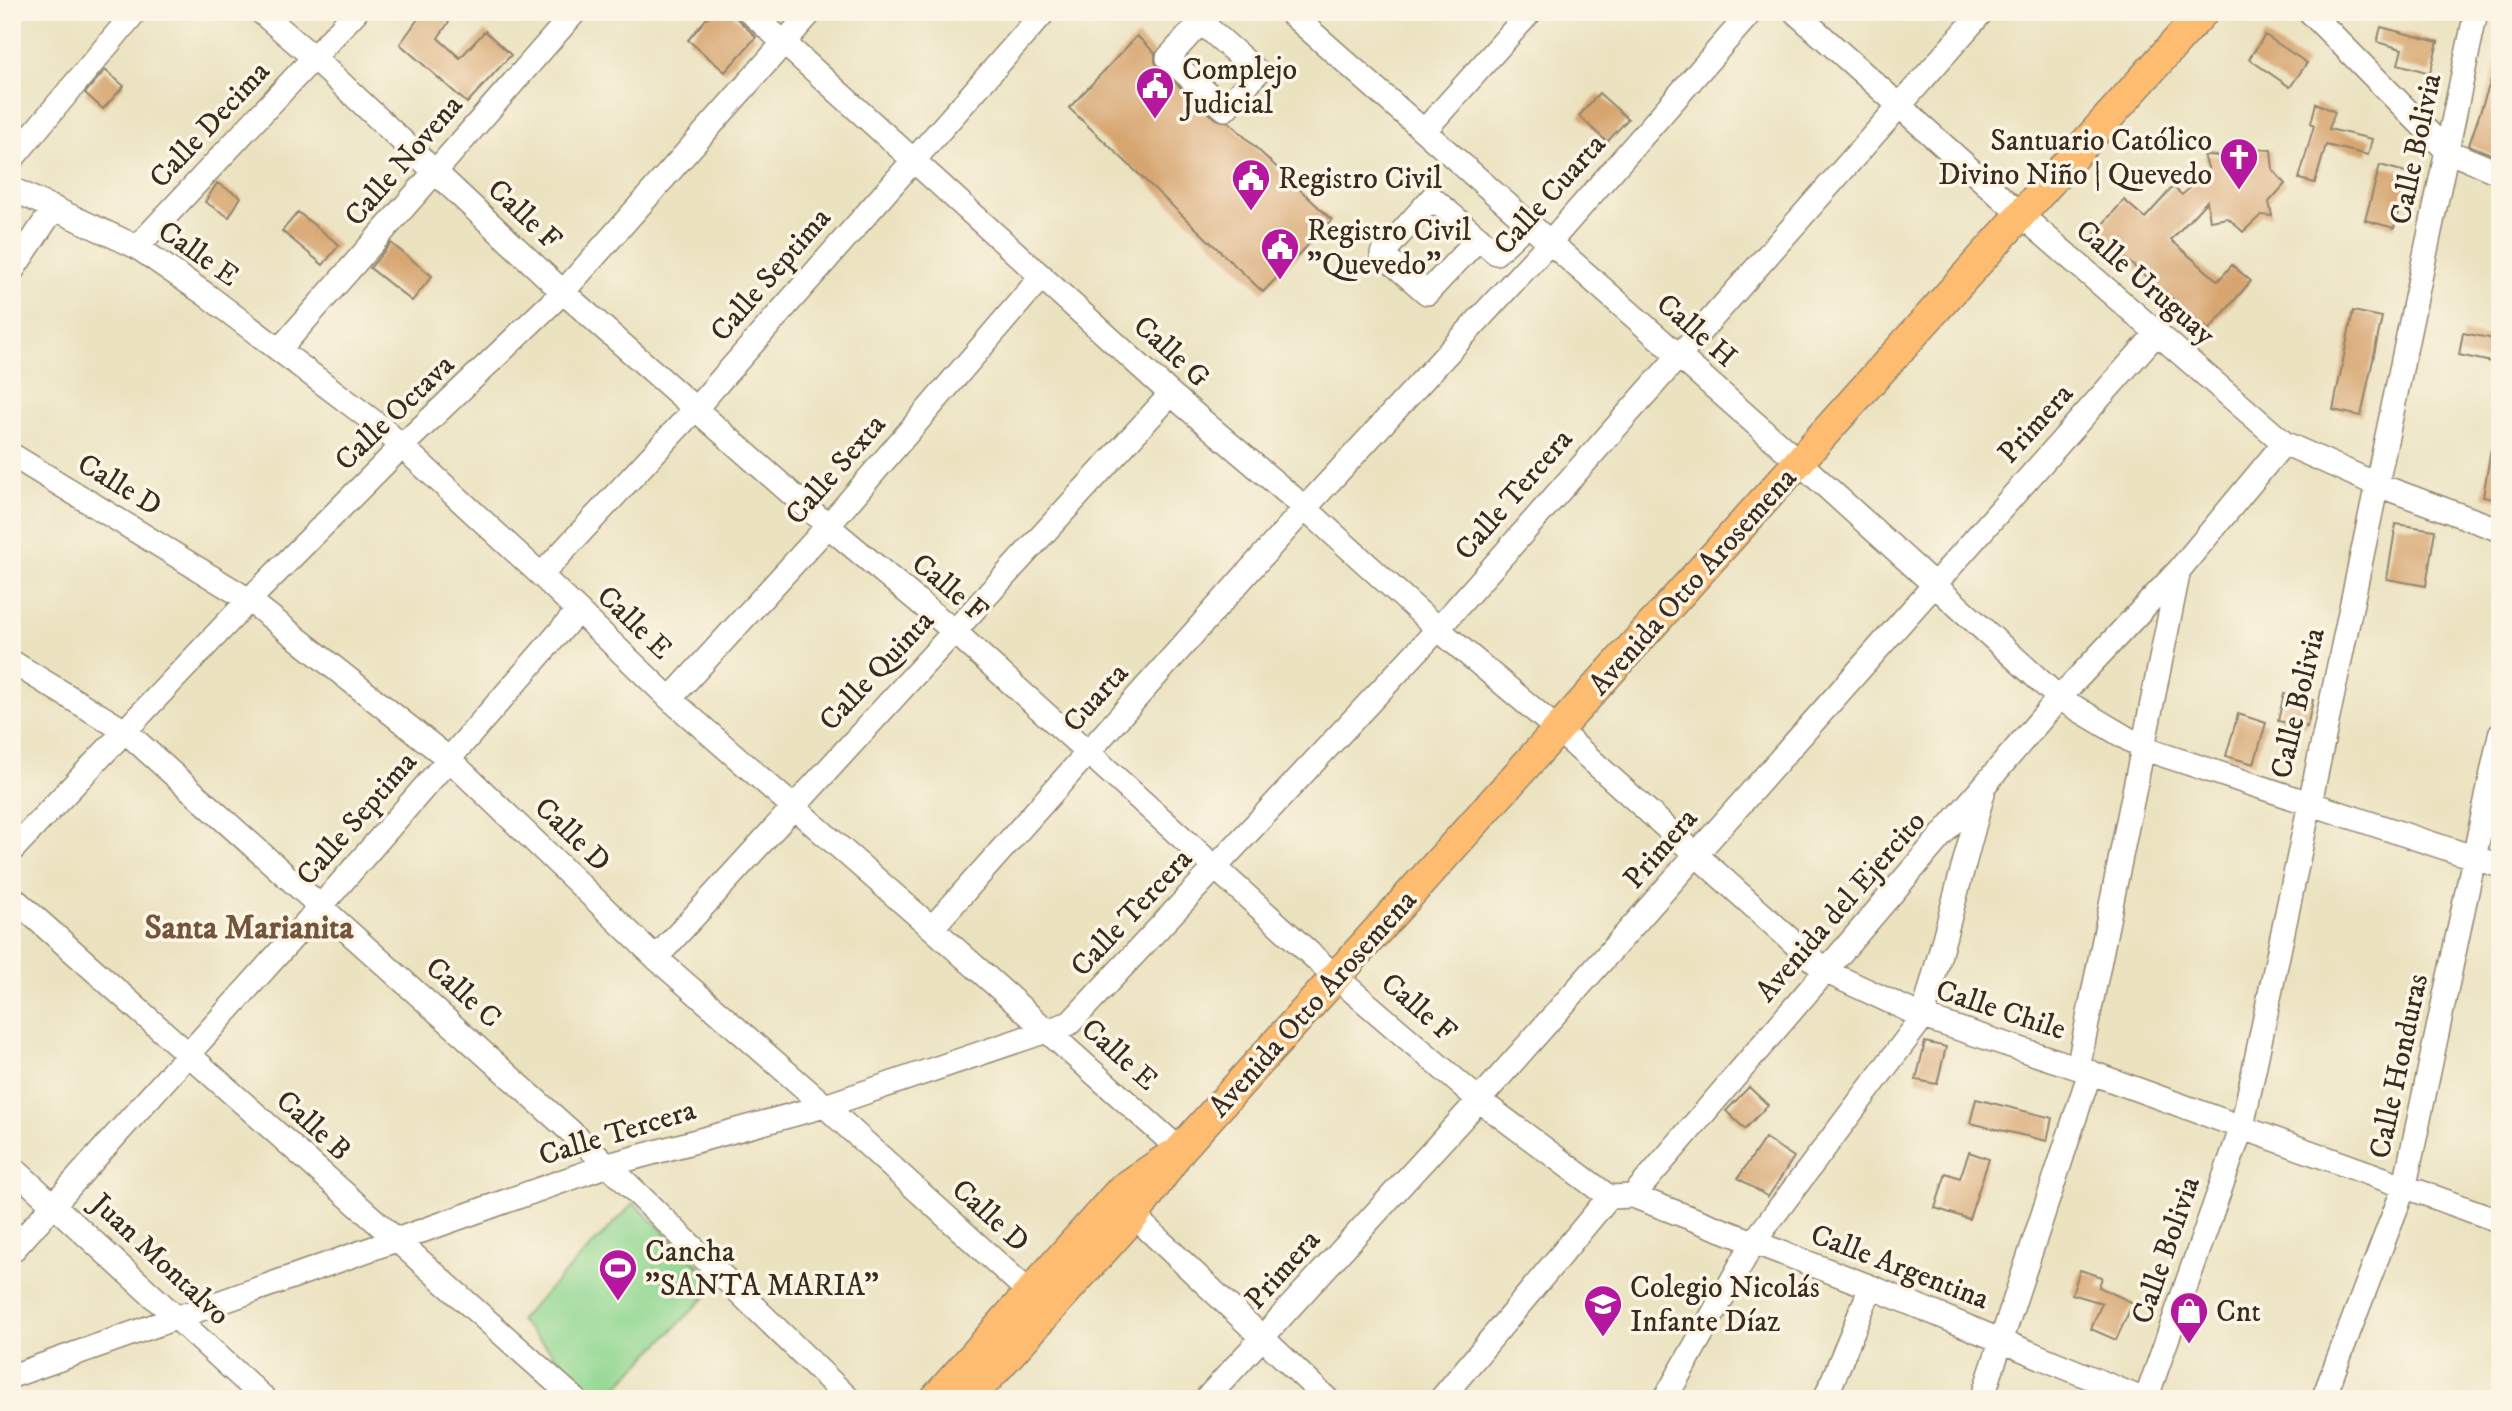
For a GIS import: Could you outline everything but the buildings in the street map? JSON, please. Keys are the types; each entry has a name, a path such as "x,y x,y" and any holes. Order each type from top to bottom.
{"main road":[{"name":"Avenida Otto Arosemena","path":"934,1399 1134,1216 1180,1150 2203,12"},
{"name":"Avenida Otto Arosemena","path":"969,1399 1121,1190 1180,1150"}],"street":[{"path":"12,159 135,12"},
{"name":"Calle F","path":"261,12 314,58 563,292 828,526 955,632 1335,977 1479,1100 1609,1197"},
{"name":"Calle Decima","path":"137,247 356,12"},
{"name":"Calle Novena","path":"279,349 575,12"},
{"name":"Calle G","path":"750,12 1171,394 1305,508 1437,629 1558,730"},
{"name":"Calle Octava","path":"12,849 249,600 402,446 563,292 811,12"},
{"name":"Calle Septima","path":"541,575 696,408 1044,12"},
{"path":"1424,131 1530,12"},
{"name":"Calle Cuarta","path":"1305,508 1550,242 1751,12"},
{"name":"Calle Uruguay","path":"1795,12 2156,334 2284,443 2378,485 2500,530"},
{"name":"Calle Tercera","path":"12,1376 175,1315 608,1165 825,1106 1070,1023 1437,629 1677,354 1982,12"},
{"path":"2310,12 2447,151 2500,173"},
{"name":"Calle Bolivia","path":"2144,1399 2242,1127 2308,802 2378,485 2476,12"},
{"name":"Calle H","path":"1294,14 1799,462 2059,698 2145,749 2500,866"},
{"name":"Calle E","path":"12,189 137,247 279,349 402,446 670,699 1180,1150"},
{"path":"12,271 54,208"},
{"path":"1479,238 1499,253 1528,223"},
{"name":"Calle Sexta","path":"670,699 828,526 1042,275"},
{"name":"Primera","path":"1206,1399 1479,1100 2156,334"},
{"name":"Calle Quinta","path":"656,958 1171,394"},
{"name":"Avenida del Ejercito","path":"1633,1196 2059,698 2179,570 2284,443"},
{"name":"Calle D","path":"12,455 249,600 449,759 656,958 825,1106 1040,1302"},
{"name":"Cuarta","path":"932,928 1305,508"},
{"path":"1982,1399 2085,1070 2179,570"},
{"name":"Calle Septima","path":"12,1251 53,1202 321,906 578,611"},
{"name":"Calle C","path":"12,662 125,731 608,1165 849,1399"},
{"name":"Calle Chile","path":"1558,730 1825,971 1923,1017 2085,1070 2500,1221"},
{"name":"Calle Honduras","path":"2323,1399 2405,1185 2500,735"},
{"path":"1665,1399 1753,1243 1923,1017 1985,785"},
{"name":"Calle B","path":"12,897 572,1398"},
{"name":"Juan Montalvo","path":"12,1167 265,1399"},
{"path":"1441,1399 1609,1197 1633,1196"},
{"name":"Calle Argentina","path":"1633,1196 1871,1287 2144,1399"},
{"path":"1134,1216 1327,1399"},
{"path":"1825,1399 1871,1287"}],"green space":[{"name":"Cancha \"SANTA MARIA\"","path":"634,1203 718,1284 605,1399 600,1399 519,1320"}],"place":[{"name":"Complejo Judicial","path":"1155,120"},
{"name":"Santuario Católico Divino Niño | Quevedo","path":"2239,191"},
{"name":"Registro Civil","path":"1251,212"},
{"name":"Registro Civil \"Quevedo\"","path":"1280,281"},
{"name":"Cancha \"SANTA MARIA\"","path":"618,1302"},
{"name":"Colegio Nicolás Infante Díaz","path":"1603,1338"},
{"name":"Cnt","path":"2189,1345"}],"district":[{"name":"Santa Marianita","path":"249,926"}]}
